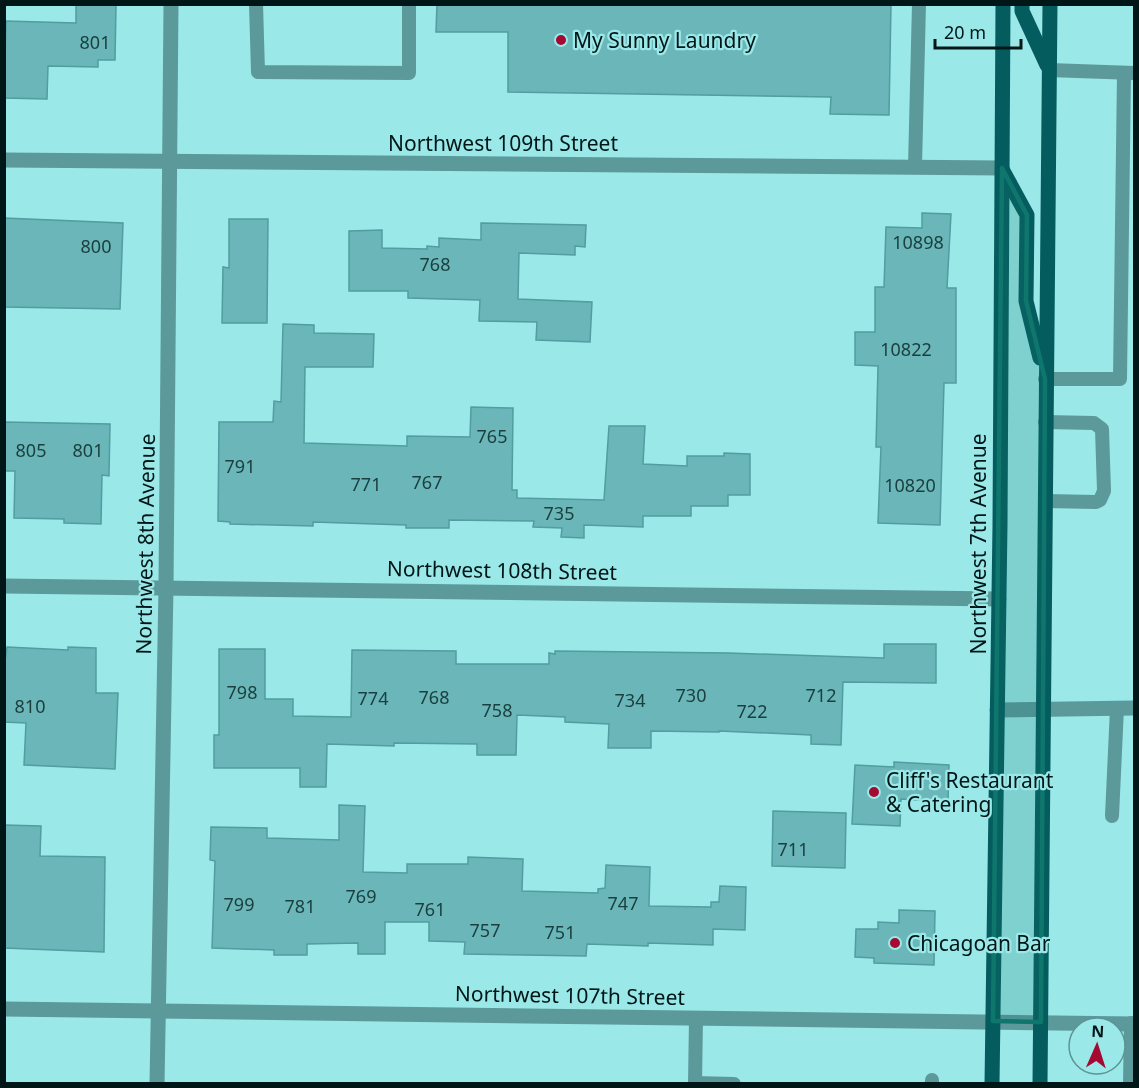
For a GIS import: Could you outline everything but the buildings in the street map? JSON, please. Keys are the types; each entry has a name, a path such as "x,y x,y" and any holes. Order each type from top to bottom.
{"main road":[{"name":"Northwest 7th Avenue","path":"992,1083 999,599 1003,4"},
{"path":"1022,4 1022,11 1049,70"},
{"path":"1040,1083 1050,4"},
{"path":"1002,168 1027,215 1026,301 1046,379"}],"street":[{"name":"Northwest 8th Avenue","path":"157,1083 166,587 171,4"},
{"name":"Northwest 109th Street","path":"4,160 1002,168"},
{"name":"Northwest 108th Street","path":"4,586 999,599"},
{"path":"997,710 1134,708"},
{"name":"Northwest 107th Street","path":"4,1009 1132,1024"}],"lane":[{"path":"256,4 258,72 409,73 409,4"},
{"path":"915,166 919,4"},
{"path":"1046,379 1120,379 1129,73 1049,70"},
{"path":"1045,423 1094,423 1102,429 1104,491 1100,500 1096,502 1045,501"},
{"path":"1113,816 1117,708"},
{"path":"696,1018 695,1083 734,1083"},
{"path":"1130,1083 1132,1024"}],"highlighted area":[{"path":"1002,168 1027,215 1026,301 1045,379 1041,1022 993,1021"}],"place":[{"name":"My Sunny Laundry","path":"561,40"},
{"name":"Cliff's Restaurant & Catering","path":"874,792"},
{"name":"Chicagoan Bar","path":"895,943"}]}
